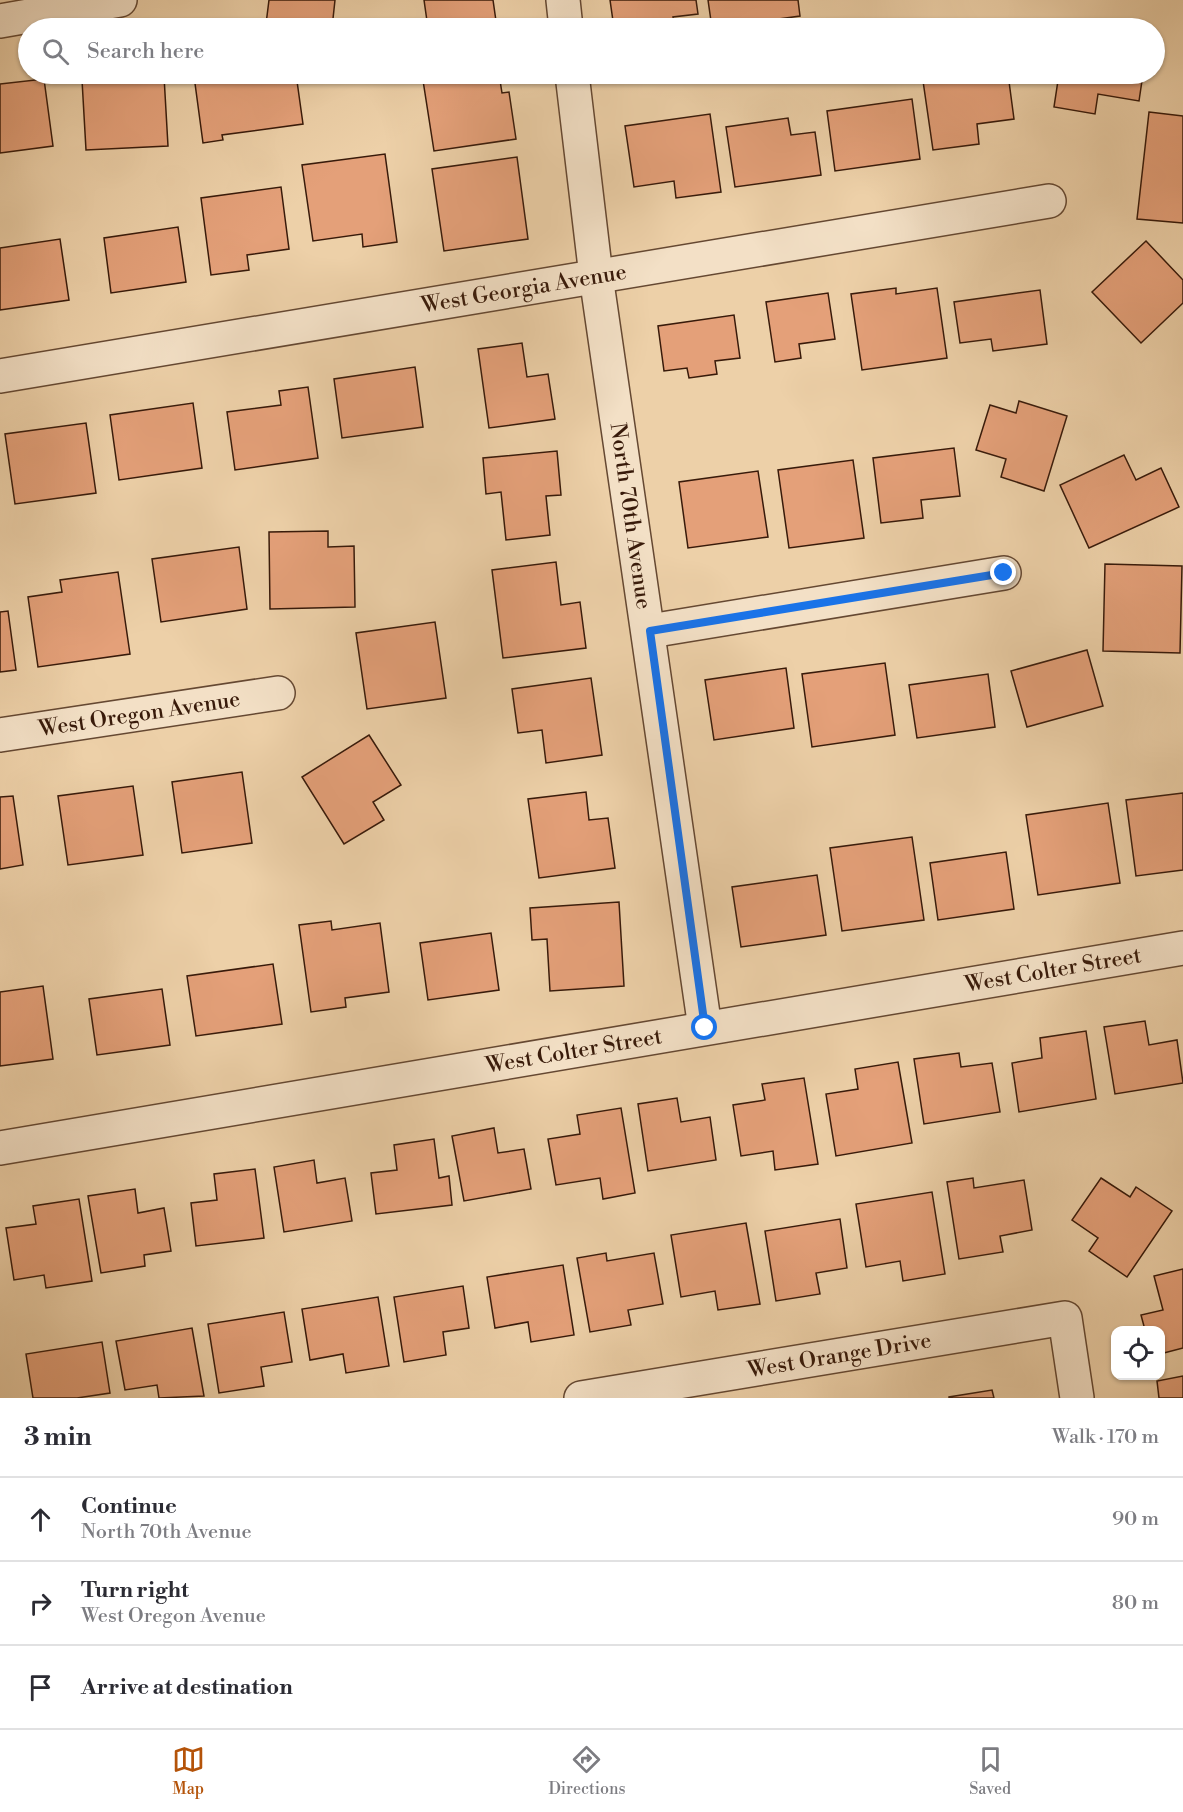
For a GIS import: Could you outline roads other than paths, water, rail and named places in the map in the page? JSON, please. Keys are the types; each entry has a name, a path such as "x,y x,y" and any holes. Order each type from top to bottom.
{"street":[{"path":"0,21 120,0"},
{"path":"563,0 565,18"},
{"name":"North 70th Avenue","path":"573,84 596,276 650,631 705,1028"},
{"name":"West Georgia Avenue","path":"0,376 1049,201"},
{"path":"650,631 1004,573"},
{"name":"West Oregon Avenue","path":"0,735 278,693"},
{"name":"West Colter Street","path":"0,1148 1183,948"},
{"name":"West Orange Drive","path":"581,1398 1065,1318 1077,1398"}]}
